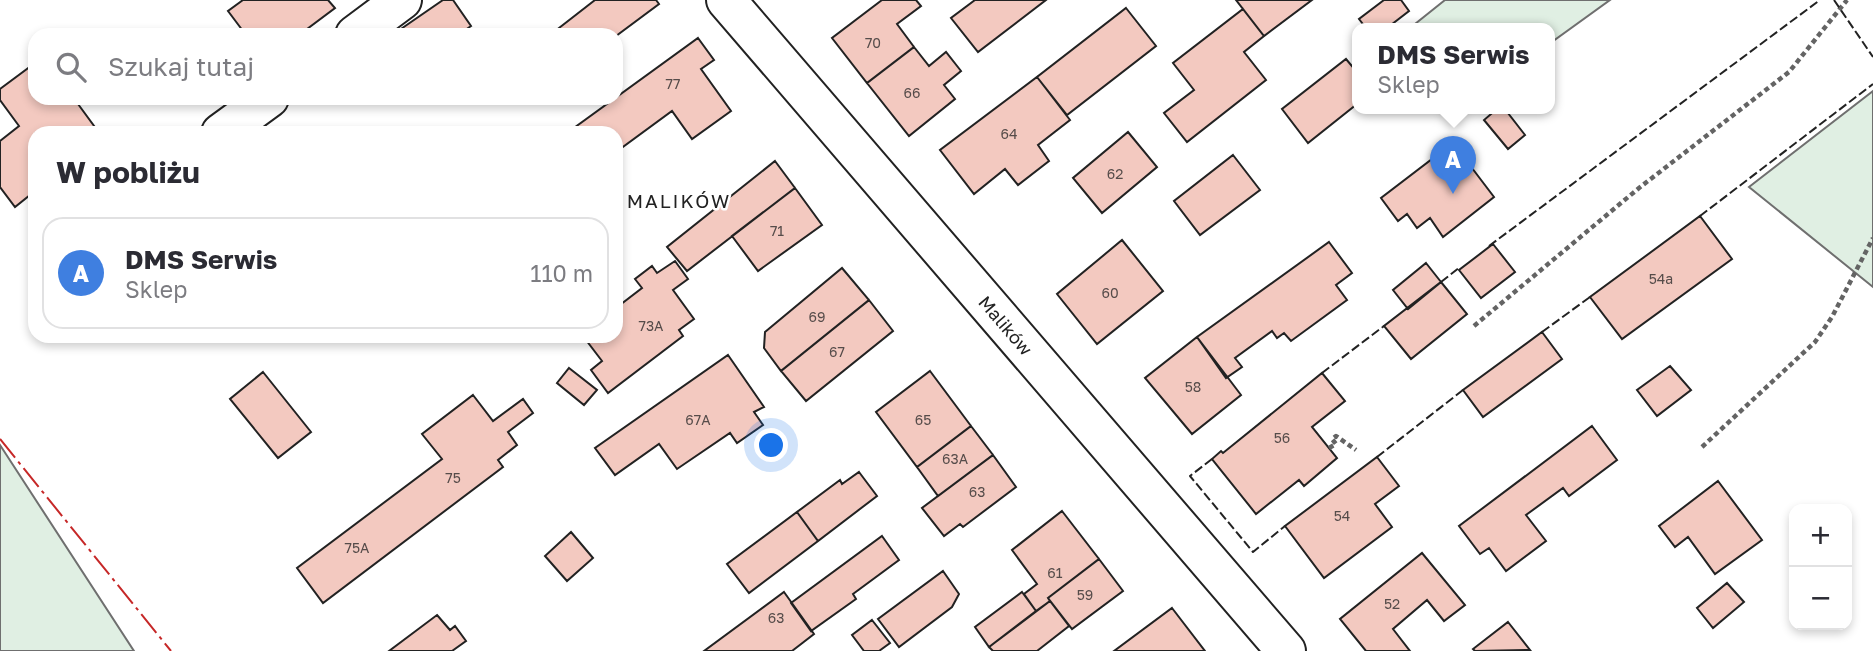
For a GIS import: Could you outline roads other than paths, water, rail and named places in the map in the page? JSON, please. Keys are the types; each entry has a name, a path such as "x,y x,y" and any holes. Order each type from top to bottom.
{"street":[{"path":"364,28 402,0"},
{"name":"Malików","path":"726,0 1286,651"},
{"path":"231,126 259,105"}],"place":[{"name":"DMS Serwis","path":"1453,194"}],"district":[{"name":"MALIKÓW","path":"679,200"}]}
